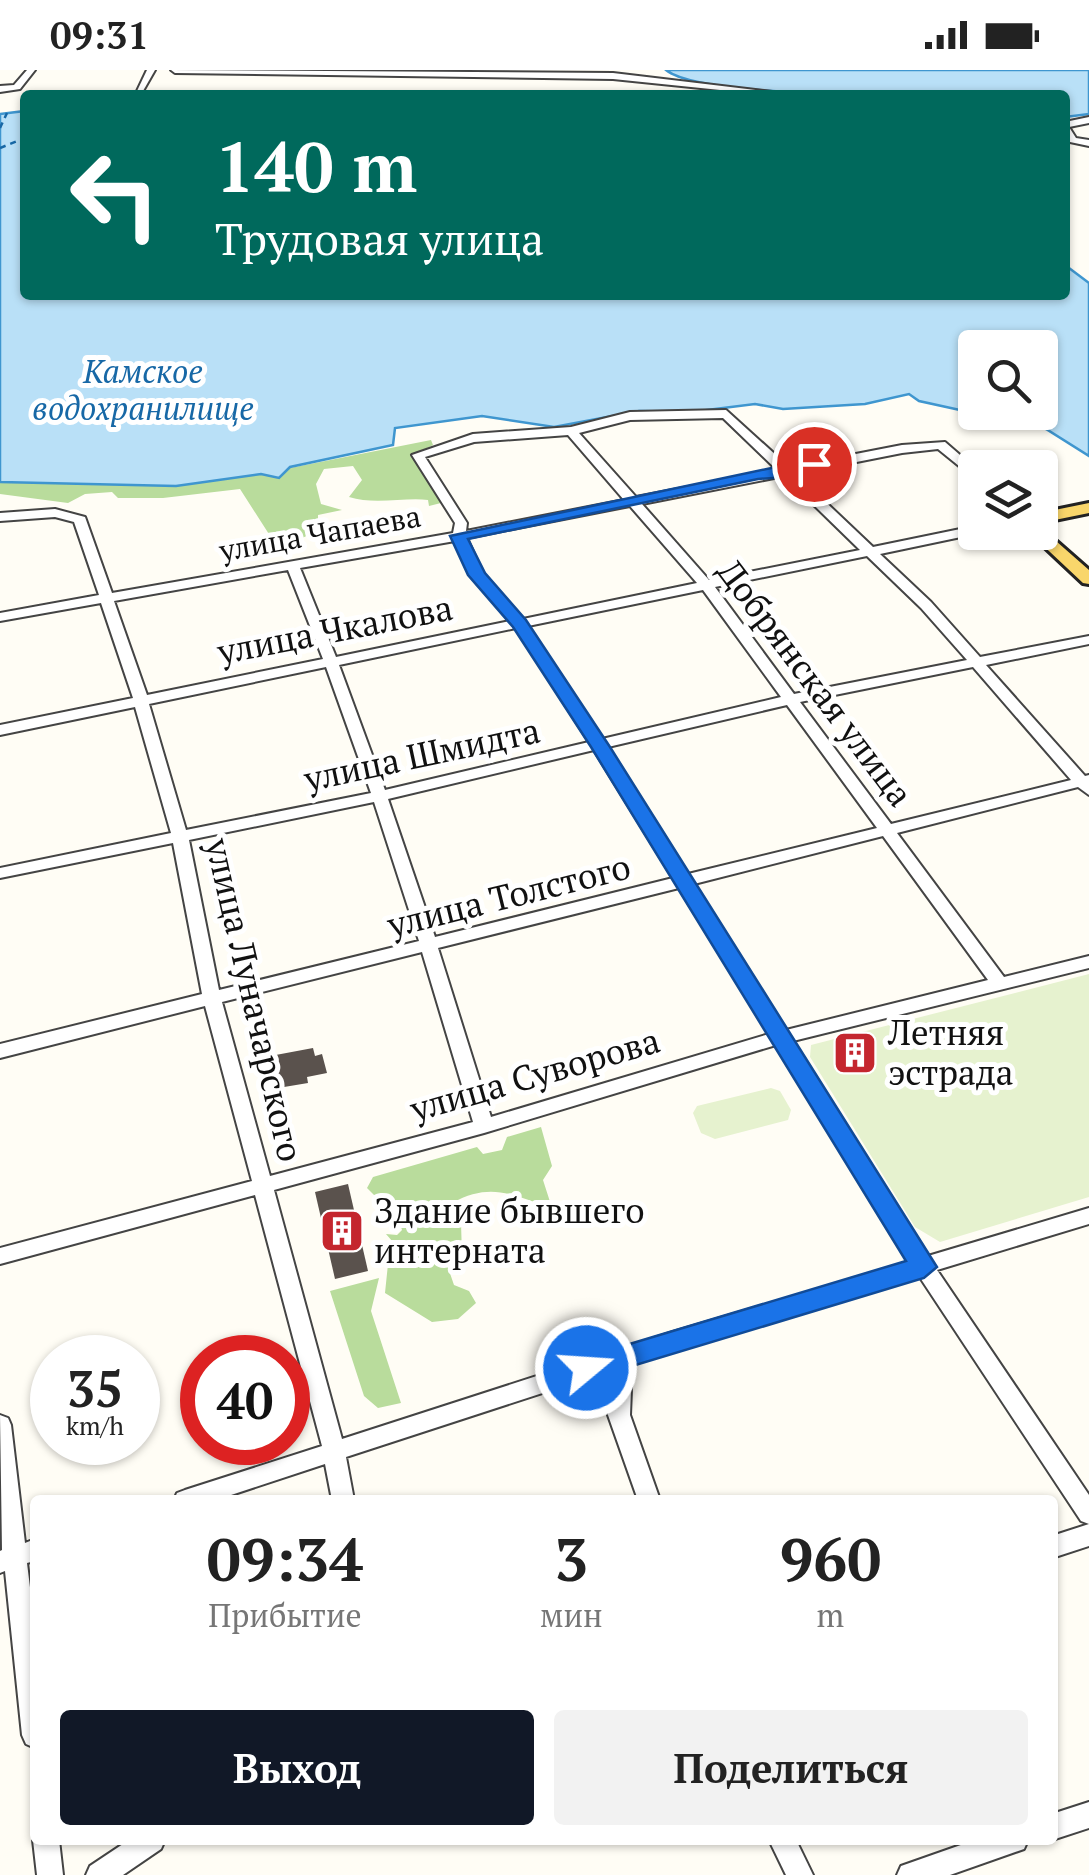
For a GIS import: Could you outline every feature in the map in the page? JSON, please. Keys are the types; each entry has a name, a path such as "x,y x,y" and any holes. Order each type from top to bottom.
{"main road":[{"path":"1058,514 1089,508"},
{"path":"1058,550 1089,579"}],"street":[{"path":"0,89 16,87 31,70"},
{"path":"140,89 151,70"},
{"path":"175,70 519,74 662,81 747,90"},
{"path":"1086,784 976,661 867,549 726,414 630,416 571,431 473,438 418,454 461,523 458,536 477,575 520,624 924,1267 1089,1514"},
{"name":"Добрянская улица","path":"571,431 627,500 706,584 999,982"},
{"name":"улица Чапаева","path":"0,616 458,536 814,464 942,445 958,460"},
{"name":"улица Луначарского","path":"0,516 55,513 80,520 141,700 180,836 212,998 334,1450 342,1495"},
{"name":"улица Чкалова","path":"0,730 958,533"},
{"path":"292,564 332,661 431,946 484,1126"},
{"name":"улица Шмидта","path":"0,873 379,796 792,700 1089,640"},
{"name":"улица Толстого","path":"0,1051 1086,784"},
{"name":"улица Суворова","path":"0,1256 484,1126 778,1038 1089,962"},
{"path":"200,1495 621,1358 1089,1216"},
{"path":"621,1358 618,1415 648,1495"},
{"path":"0,1425 30,1685"},
{"path":"1058,1545 1089,1535"},
{"path":"1058,1826 1089,1815"},
{"path":"47,1845 50,1875"},
{"path":"99,1875 144,1845"},
{"path":"785,1845 800,1875"},
{"path":"910,1875 1000,1845"}],"green space":[{"path":"431,440 433,445 414,455 441,503 429,506 428,500 349,497 362,480 353,466 324,469 316,484 321,504 342,510 318,515 318,528 303,538 286,542 274,542 240,489 163,498 118,498 112,492 85,494 68,503 0,494 0,482 176,486 261,474 279,478 290,468"},
{"path":"1089,974 1089,1197 940,1242 915,1227 810,1057 811,1045"},
{"path":"771,1088 780,1091 791,1110 788,1120 715,1139 701,1133 693,1113 697,1106"},
{"path":"541,1127 552,1166 543,1180 552,1208 491,1192 452,1203 450,1212 461,1223 462,1255 447,1249 443,1253 454,1285 469,1291 476,1303 458,1319 432,1322 385,1293 388,1264 399,1249 386,1234 397,1235 402,1230 399,1220 367,1188 373,1177 477,1147 483,1154 502,1150 507,1137"},
{"path":"379,1278 371,1311 401,1403 378,1408 364,1396 330,1291"}],"water":[{"path":"666,70 1089,70 1089,114 1070,116 1070,90 764,90 692,81"},
{"name":"Камское водохранилище","path":"20,112 20,300 1070,300 1070,269 1089,283 1089,456 1048,430 1058,430 1058,330 958,330 958,410 919,401 909,394 865,404 783,409 755,404 691,412 639,411 554,427 482,416 395,428 393,445 290,467 279,478 261,474 176,486 0,482 0,114"}],"building":[{"path":"313,1048 315,1056 322,1054 327,1073 307,1077 308,1083 272,1089 265,1057"},
{"name":"Здание бывшего интерната","path":"348,1184 368,1271 335,1279 315,1192"}],"ferry route":[{"path":"0,128 7,113"},
{"path":"0,148 20,140"}],"place":[{"name":"Летняя эстрада","path":"855,1053"},
{"name":"Здание бывшего интерната","path":"342,1231"}],"route":[{"path":"586,1368 924,1267 600,747 520,624 477,575 458,536 814,464"}]}
